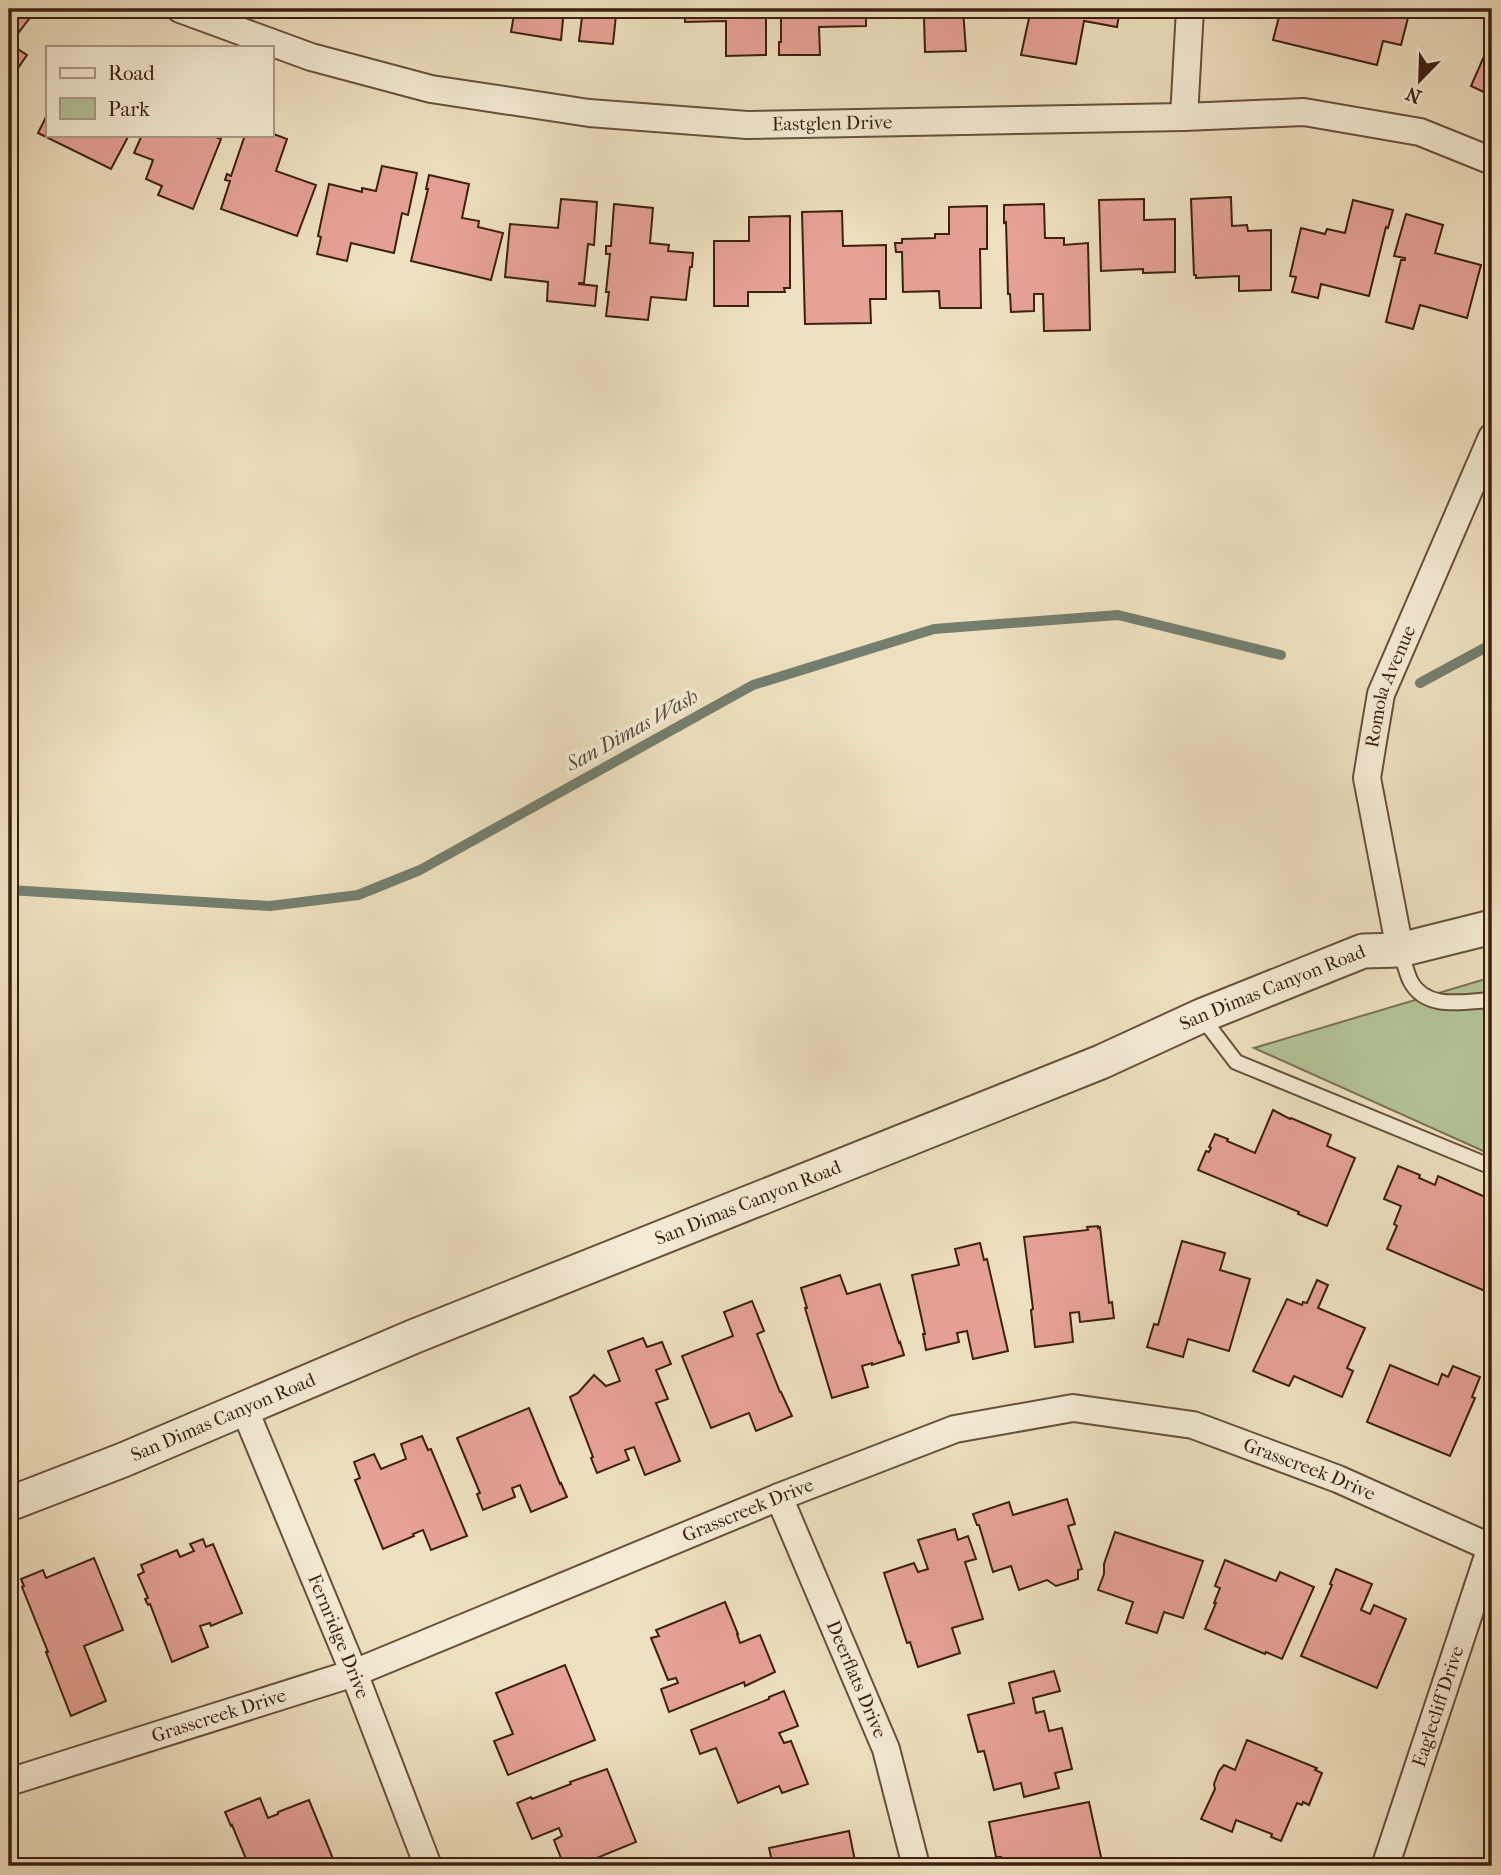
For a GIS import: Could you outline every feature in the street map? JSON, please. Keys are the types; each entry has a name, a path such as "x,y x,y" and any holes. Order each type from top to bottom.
{"street":[{"name":"Eastglen Drive","path":"180,9 311,57 431,89 589,113 747,125 1184,117 1304,112 1420,132 1492,161"},
{"path":"1184,117 1190,9"},
{"name":"Romola Avenue","path":"1400,950 1367,778 1381,694 1492,437"},
{"name":"San Dimas Canyon Road","path":"9,1504 124,1460 415,1336 1101,1062 1201,1016 1363,951 1400,950 1492,927"},
{"name":"Fernridge Drive","path":"244,1408 354,1673 428,1866"},
{"name":"Grasscreek Drive","path":"9,1782 354,1673 779,1497 955,1429 1073,1408 1193,1425 1339,1479 1491,1548"},
{"name":"Deerflats Drive","path":"779,1497 886,1749 916,1866"},
{"name":"Eaglecliff Drive","path":"1386,1864 1491,1548"}],"lane":[{"path":"1400,950 1411,983 1427,999 1442,1002 1492,1000"},
{"path":"1201,1016 1236,1062 1492,1167"}],"green space":[{"path":"1492,977 1492,1155 1254,1048"}],"building":[{"path":"9,9 24,9 32,15 10,44 27,55 9,81"},
{"path":"515,9 564,9 561,40 511,32"},
{"path":"583,9 668,9 668,13 632,10 631,16 616,15 613,44 579,41"},
{"path":"685,9 766,9 766,55 726,56 726,21 685,22"},
{"path":"866,9 866,26 819,27 820,55 779,55 781,11"},
{"path":"881,9 963,9 966,51 925,52 924,18 906,18 906,13 881,13"},
{"path":"1031,9 1120,9 1117,27 1084,21 1076,64 1021,55"},
{"path":"1281,9 1410,10 1401,45 1383,41 1377,65 1273,40"},
{"path":"1485,54 1492,57 1492,96 1471,86"},
{"path":"46,117 46,136 128,136 111,169 38,133"},
{"path":"273,134 287,139 276,171 316,185 297,236 221,209 230,181 225,180 227,174 231,176 245,136 273,136"},
{"path":"142,136 213,136 221,139 193,209 158,195 162,186 146,179 153,160 134,153"},
{"path":"382,166 417,173 408,215 402,213 394,253 351,243 347,261 317,254 329,184 362,192 362,188 376,191"},
{"path":"429,175 469,184 462,218 479,221 478,227 503,233 491,280 411,261"},
{"path":"1231,197 1232,226 1247,225 1248,231 1271,230 1271,290 1239,291 1239,276 1196,278 1194,275 1191,199"},
{"path":"561,199 597,202 594,245 588,244 584,283 579,283 597,286 595,306 547,301 548,282 505,277 510,224 558,228"},
{"path":"1144,199 1144,220 1175,219 1175,272 1143,273 1143,269 1101,271 1099,200"},
{"path":"1353,200 1393,210 1388,228 1386,227 1369,296 1321,284 1318,298 1292,292 1296,277 1290,276 1301,228 1325,234 1327,229 1345,233"},
{"path":"614,204 653,208 650,243 669,245 668,251 693,253 686,300 651,297 648,320 606,316 610,254 606,254 606,246 611,246"},
{"path":"1044,204 1045,238 1064,238 1064,245 1088,243 1090,330 1044,331 1043,294 1034,294 1034,311 1011,312 1004,205"},
{"path":"987,206 987,249 980,249 981,308 940,308 939,291 903,292 902,252 896,252 895,243 902,243 902,239 935,238 935,234 949,234 949,207"},
{"path":"842,211 843,246 886,245 886,299 870,299 871,323 805,324 802,212"},
{"path":"1406,214 1443,225 1435,253 1481,265 1467,318 1420,305 1413,329 1386,322 1401,260 1405,260 1394,256"},
{"path":"790,216 790,288 784,288 785,292 748,292 748,306 714,306 714,241 749,241 749,217"},
{"path":"1273,1110 1331,1135 1327,1146 1355,1158 1327,1226 1198,1170 1206,1151 1209,1152 1211,1148 1209,1147 1215,1134 1255,1153"},
{"path":"1398,1166 1435,1185 1438,1176 1492,1200 1492,1294 1387,1249 1397,1226 1394,1224 1401,1206 1384,1199"},
{"path":"1098,1226 1109,1303 1112,1302 1114,1318 1080,1322 1079,1312 1070,1313 1073,1342 1035,1347 1024,1237 1088,1230 1087,1227"},
{"path":"1182,1241 1225,1253 1220,1270 1250,1279 1229,1351 1188,1339 1183,1357 1147,1347 1154,1324 1158,1325"},
{"path":"980,1243 984,1260 987,1259 1008,1351 973,1359 967,1331 957,1333 959,1342 926,1350 912,1275 959,1265 955,1249"},
{"path":"840,1275 847,1294 880,1284 904,1355 862,1366 868,1387 832,1398 801,1288"},
{"path":"1317,1280 1328,1285 1318,1308 1365,1328 1347,1368 1353,1371 1342,1397 1294,1376 1289,1386 1253,1371 1287,1299 1302,1305 1303,1302 1307,1303"},
{"path":"752,1301 764,1331 757,1334 792,1416 756,1431 749,1413 711,1428 682,1356 733,1336 724,1312"},
{"path":"643,1338 647,1347 662,1342 671,1364 656,1370 668,1399 656,1403 680,1461 645,1475 634,1447 625,1450 629,1460 597,1473 570,1397 578,1393 594,1375 606,1386 620,1381 608,1351"},
{"path":"1390,1365 1438,1385 1442,1374 1448,1377 1453,1366 1480,1377 1472,1397 1475,1398 1450,1456 1367,1422"},
{"path":"529,1408 567,1497 531,1512 520,1485 512,1488 515,1497 483,1510 477,1494 480,1493 457,1438"},
{"path":"422,1436 428,1450 431,1449 467,1536 431,1550 423,1530 383,1549 355,1480 360,1478 354,1462 374,1454 381,1469 406,1459 401,1444"},
{"path":"1067,1499 1075,1524 1068,1526 1082,1569 1078,1570 1078,1579 1056,1586 1047,1580 1019,1590 1011,1566 993,1572 973,1514 1009,1502 1013,1515"},
{"path":"955,1529 958,1540 968,1536 976,1559 965,1562 983,1619 952,1628 960,1653 918,1667 910,1642 907,1643 884,1573 914,1563 918,1572 928,1569 918,1540"},
{"path":"1115,1532 1203,1561 1183,1618 1164,1612 1157,1633 1126,1623 1133,1602 1098,1590"},
{"path":"203,1539 206,1547 213,1544 242,1613 211,1626 210,1623 200,1626 208,1647 172,1662 150,1604 148,1605 145,1599 148,1598 138,1575 144,1572 141,1565 177,1550 180,1557 194,1551 190,1544"},
{"path":"94,1558 123,1630 84,1646 106,1701 71,1716 21,1579 43,1570 46,1578"},
{"path":"1225,1560 1276,1581 1280,1572 1314,1587 1282,1659 1205,1629 1216,1603 1220,1588 1215,1586"},
{"path":"1336,1569 1372,1584 1361,1610 1370,1614 1374,1605 1406,1619 1377,1688 1301,1656 1332,1585 1330,1584"},
{"path":"725,1602 740,1643 760,1635 775,1672 745,1686 744,1682 669,1712 661,1689 678,1683 676,1678 668,1680 651,1638 659,1636 656,1630"},
{"path":"565,1665 595,1740 508,1775 494,1741 513,1734 496,1693"},
{"path":"1054,1671 1060,1691 1033,1698 1036,1713 1044,1711 1049,1731 1062,1728 1072,1769 1055,1773 1059,1788 1024,1797 1021,1783 994,1790 984,1751 978,1752 968,1715 1014,1703 1009,1683"},
{"path":"784,1691 798,1726 779,1733 784,1743 791,1741 808,1784 782,1793 779,1786 738,1803 716,1748 700,1754 691,1730"},
{"path":"1247,1740 1317,1768 1315,1770 1322,1773 1309,1805 1297,1803 1281,1841 1271,1837 1272,1834 1236,1820 1232,1832 1201,1819 1215,1789 1219,1771 1224,1765 1235,1770"},
{"path":"607,1769 636,1842 582,1864 583,1866 564,1866 554,1840 562,1836 559,1828 532,1839 517,1803"},
{"path":"260,1798 268,1818 309,1800 336,1866 249,1866 225,1812"},
{"path":"1089,1802 1103,1866 1003,1866 1001,1857 996,1857 989,1822"},
{"path":"849,1831 856,1866 773,1866 769,1848"},
{"path":"1488,1837 1492,1837 1492,1866 1485,1866"}],"waterway":[{"name":"San Dimas Wash","path":"9,890 270,906 358,895 420,870 753,685 934,629 1118,615 1281,655"},
{"name":"San Dimas Wash","path":"1420,683 1492,644"}]}
